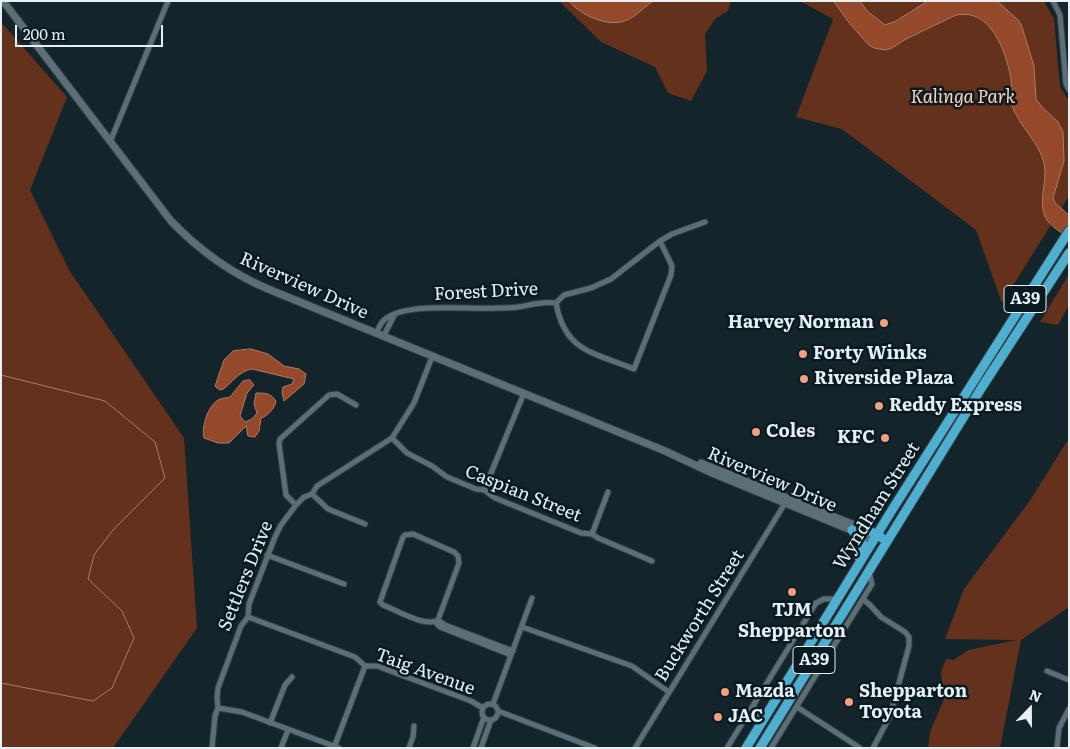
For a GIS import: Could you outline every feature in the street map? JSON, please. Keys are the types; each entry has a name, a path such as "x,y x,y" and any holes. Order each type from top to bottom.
{"highway":[{"name":"Wyndham Street","path":"746,748 875,537 1048,261 1069,231"},
{"name":"Wyndham Street","path":"760,748 982,387 1069,253"},
{"path":"1001,336 1009,332 1018,332"},
{"path":"966,393 976,391 982,387"},
{"path":"881,552 884,546 875,537 890,531 919,485 930,472"},
{"path":"839,598 844,583 863,549 862,540 852,530"},
{"path":"763,721 774,725"},
{"path":"757,731 768,734"}],"street":[{"name":"Riverview Drive","path":"3,1 171,221 211,258 253,283 666,451 714,468 875,537"},
{"path":"110,142 168,1"},
{"path":"1053,1 1060,15 1066,37 1066,84 1069,90"},
{"name":"Forest Drive","path":"396,314 406,311 446,307 492,308 519,307 545,302 556,303 564,295 591,288 611,279 672,234 705,222"},
{"path":"556,303 563,328 568,337 577,346 634,369 671,275 672,266 660,241"},
{"path":"376,334 384,321 396,314"},
{"path":"384,337 396,314"},
{"name":"Settlers Drive","path":"212,748 215,716 218,708 218,688 241,626 248,617 249,604 267,555 281,525 296,505 304,497 312,494 317,486 392,438 414,403 432,357"},
{"path":"484,490 524,393"},
{"path":"296,505 288,498 286,492 278,444 280,439 329,394 337,394 356,405"},
{"name":"Caspian Street","path":"392,438 407,453 429,464 447,477 476,489 484,490 495,498 581,533 592,534 652,561"},
{"path":"592,534 608,492"},
{"path":"312,494 328,509 365,524"},
{"name":"Riverview Drive","path":"787,500 852,530 875,537"},
{"name":"Buckworth Street","path":"635,748 787,500"},
{"path":"437,621 424,622 380,602 405,535 413,534 454,552 458,556 459,563 437,621 440,627 512,653"},
{"path":"267,555 344,584"},
{"path":"771,748 872,584 869,572"},
{"path":"493,704 532,598"},
{"path":"727,748 816,603 824,599 839,598"},
{"path":"863,599 881,618 905,632 909,637 909,646 890,716 873,748"},
{"name":"Taig Avenue","path":"248,617 355,657 365,666 377,666 483,708"},
{"path":"522,627 632,666 669,692"},
{"path":"218,708 242,712 324,743 337,746 365,666"},
{"path":"1047,671 1069,680"},
{"path":"270,723 285,685 292,677"},
{"path":"473,748 484,717 482,713 483,708 487,704 493,704"},
{"path":"493,704 498,711 595,748"},
{"path":"754,704 755,713 763,721"},
{"path":"797,707 860,748"},
{"path":"1057,748 1059,728 1069,709"},
{"path":"481,748 491,720 497,717 498,711"},
{"path":"484,717 491,720"},
{"path":"408,748 413,737 414,726"},
{"path":"281,748 288,730"}],"green space":[{"path":"559,1 731,1 728,11 715,19 705,34 707,71 691,101 668,93 655,67 601,42"},
{"name":"Kalinga Park","path":"800,1 1044,1 1054,19 1060,87 1069,101 1069,196 1002,303 976,230 842,129 796,117 833,19"},
{"path":"1,22 67,97 30,190 69,270 184,438 197,628 113,748 1,748"},
{"path":"1069,274 1069,305 1058,325 1040,322"},
{"path":"1069,438 1069,607 1021,640 1000,748 928,748 930,732 944,699 941,672 946,659 954,660 968,650 1017,640 945,639 964,589 1031,499"}],"shaded area":[{"path":"569,1 653,1 631,18 612,23 588,16"},
{"path":"834,1 860,1 867,11 885,25 896,21 928,1 997,1 1018,20 1021,24 1034,66 1036,99 1058,122 1063,132 1064,161 1053,198 1055,203 1069,215 1069,238 1050,224 1043,212 1042,199 1045,170 1042,156 1012,106 1009,68 1001,45 987,25 979,18 968,15 956,15 885,50 869,45 850,24"},
{"path":"251,349 268,354 284,366 299,369 306,374 304,384 284,401 283,387 292,384 294,379 252,369 240,374 222,390 218,389 215,386 224,360 233,351"},
{"path":"250,380 254,385 247,393 240,416 245,422 252,419 257,413 254,404 256,393 268,394 276,401 271,411 261,418 259,431 255,437 248,436 246,426 229,443 218,443 204,438 204,423 214,403 219,399 230,397 243,381"}],"waterway":[{"path":"1,375 105,401 155,442 165,478 113,530 94,555 88,579 122,611 134,638 112,688 93,701 1,683"}],"place":[{"name":"Harvey Norman","path":"884,323"},
{"name":"Forty Winks","path":"803,354"},
{"name":"Riverside Plaza","path":"804,379"},
{"name":"Reddy Express","path":"879,406"},
{"name":"Coles","path":"756,432"},
{"name":"KFC","path":"885,438"},
{"name":"TJM Shepparton","path":"792,592"},
{"name":"Mazda","path":"725,692"},
{"name":"Shepparton Toyota","path":"849,702"},
{"name":"JAC","path":"718,717"}]}
